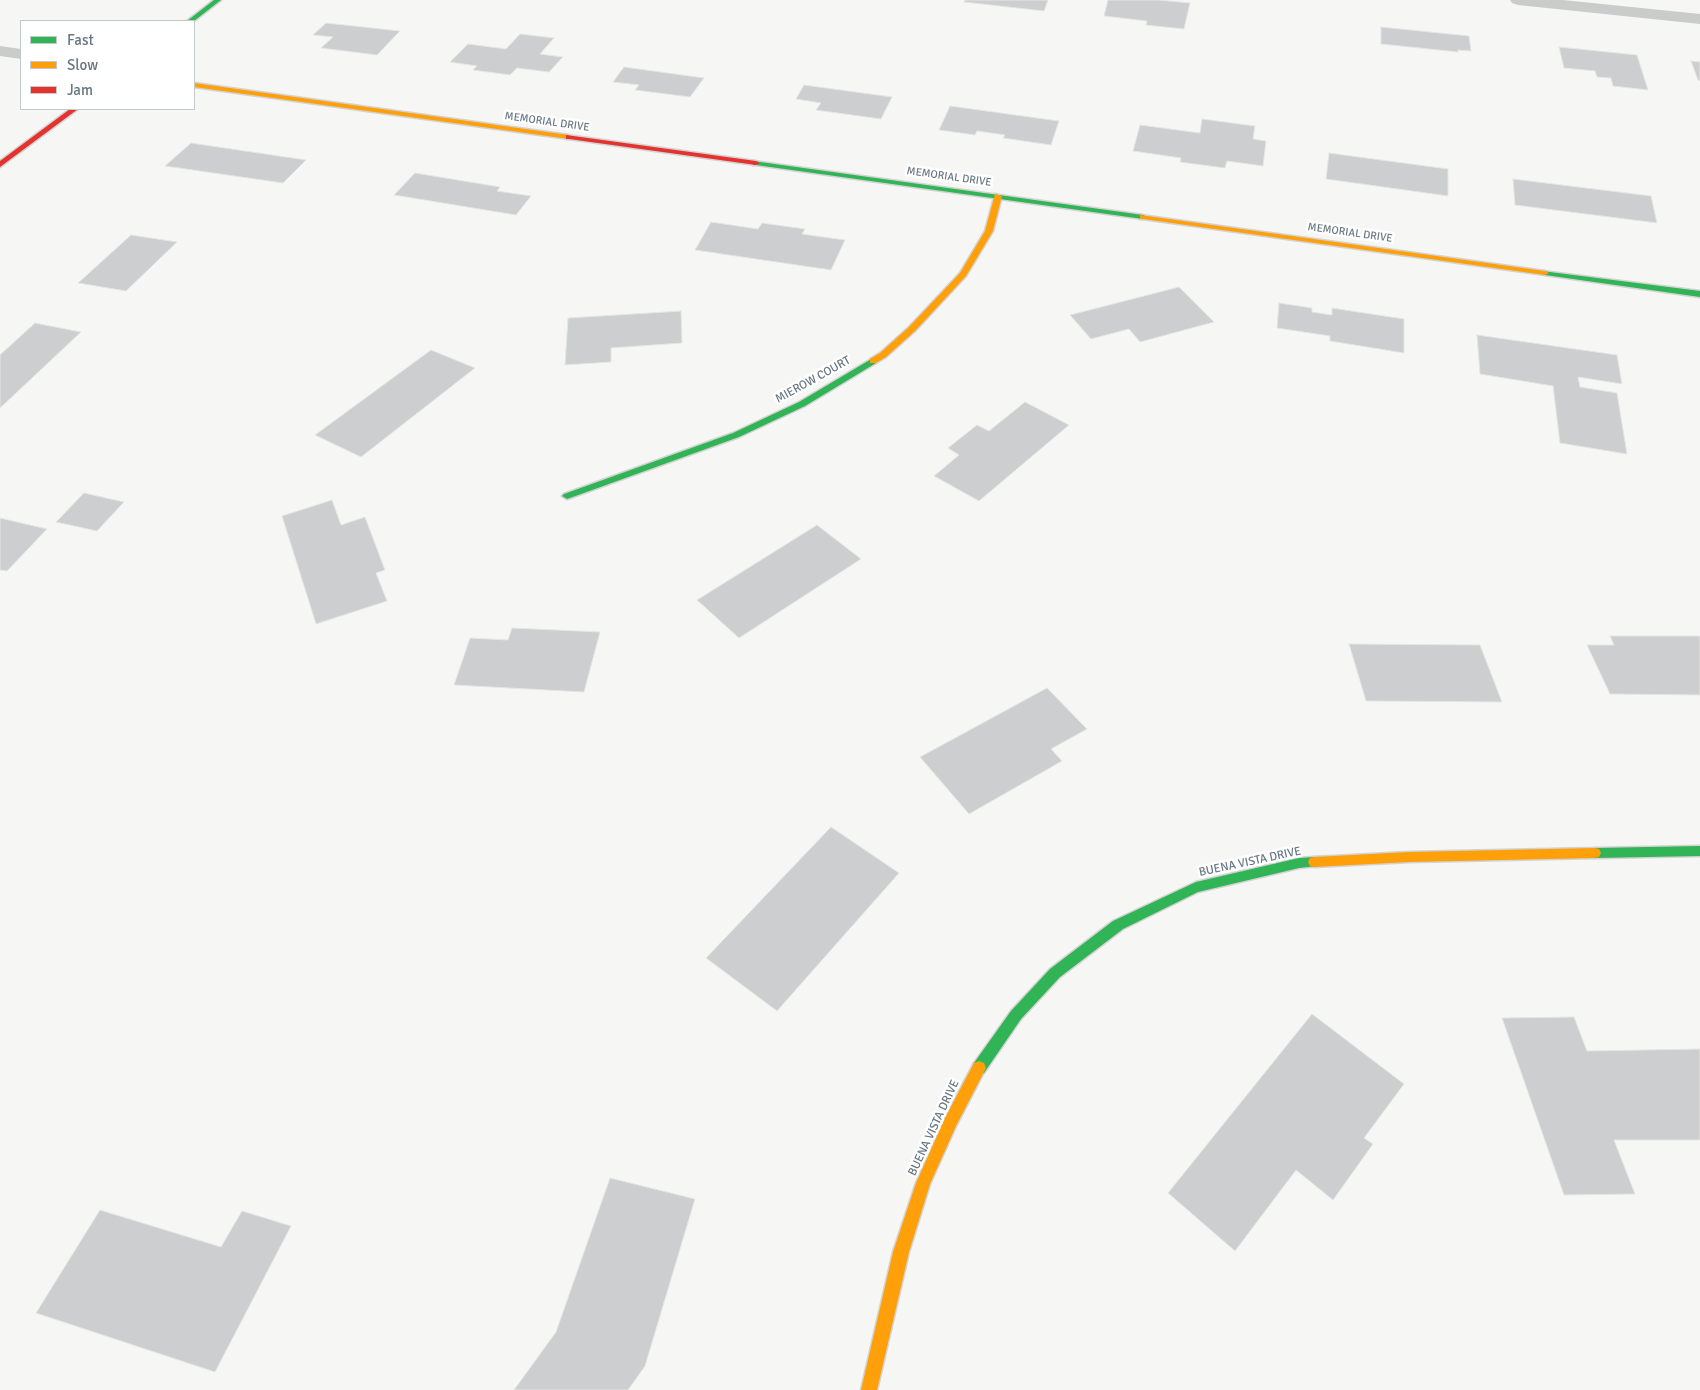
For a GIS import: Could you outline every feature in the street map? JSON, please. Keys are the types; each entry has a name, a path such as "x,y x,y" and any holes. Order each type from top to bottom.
{"street":[{"path":"191,20 218,0"},
{"path":"1518,0 1700,19"},
{"path":"0,51 20,54"},
{"name":"MEMORIAL DRIVE","path":"195,85 1700,294"},
{"path":"0,165 73,110"},
{"name":"MIEROW COURT","path":"567,496 736,435 802,404 884,355 912,329 964,274 989,231 998,196"},
{"name":"BUENA VISTA DRIVE","path":"869,1390 901,1252 924,1183 951,1120 982,1062 1016,1015 1055,973 1118,925 1196,887 1299,864 1409,857 1700,852"}],"building":[{"path":"965,0 1048,0 1044,11 964,2"},
{"path":"1108,0 1159,0 1190,3 1184,29 1146,25 1147,21 1104,16"},
{"path":"326,23 400,31 377,55 321,48 333,37 313,35"},
{"path":"1381,27 1469,36 1471,51 1458,50 1458,52 1381,44"},
{"path":"520,34 554,38 540,54 563,57 549,72 517,68 510,75 473,70 477,66 450,62 468,44 506,49"},
{"path":"1559,47 1637,55 1648,90 1613,86 1611,78 1597,77 1595,71 1564,68"},
{"path":"1691,61 1700,62 1700,81 1698,80"},
{"path":"624,67 704,78 690,97 635,90 639,85 613,82"},
{"path":"804,85 892,97 881,119 816,110 821,103 796,99"},
{"path":"950,106 1059,121 1051,145 1003,138 1005,135 977,131 975,135 939,130"},
{"path":"1202,119 1255,126 1253,139 1266,141 1263,166 1227,161 1225,168 1180,162 1181,158 1133,151 1140,125 1200,133"},
{"path":"191,143 306,160 283,183 165,166"},
{"path":"1329,153 1448,169 1448,196 1326,179"},
{"path":"415,173 500,187 497,191 531,196 516,215 394,195"},
{"path":"1513,179 1651,196 1657,223 1515,205"},
{"path":"711,222 758,229 762,223 805,229 802,234 845,240 831,270 695,250"},
{"path":"131,235 177,242 126,291 78,283"},
{"path":"1179,287 1214,322 1140,342 1129,329 1091,339 1070,315"},
{"path":"1279,303 1312,308 1312,312 1332,315 1332,308 1404,319 1404,353 1330,341 1330,336 1277,328"},
{"path":"681,311 682,343 611,348 611,362 565,365 568,318"},
{"path":"35,323 81,332 0,408 0,355"},
{"path":"1477,335 1617,355 1622,384 1578,377 1580,387 1617,393 1627,454 1560,443 1553,386 1480,374"},
{"path":"431,350 475,368 361,457 315,435"},
{"path":"1025,402 1069,425 979,501 934,476 959,455 948,448 977,425 989,431"},
{"path":"84,493 124,502 97,531 56,522"},
{"path":"332,500 341,525 365,517 385,570 376,573 387,601 316,624 282,516"},
{"path":"0,518 47,529 7,571 0,570"},
{"path":"817,525 861,559 739,638 697,600"},
{"path":"512,628 600,632 584,692 454,685 470,638 508,640"},
{"path":"1610,636 1700,636 1700,695 1610,694 1587,645 1614,645"},
{"path":"1349,644 1480,645 1502,702 1366,701"},
{"path":"1047,688 1087,729 1051,749 1062,761 969,814 920,757"},
{"path":"831,827 899,873 777,1011 706,958"},
{"path":"1312,1014 1404,1084 1364,1138 1373,1144 1333,1200 1296,1170 1235,1251 1168,1193"},
{"path":"1574,1017 1587,1051 1700,1049 1700,1140 1614,1140 1635,1194 1564,1195 1502,1018"},
{"path":"610,1178 695,1199 645,1366 628,1390 514,1390 556,1332"},
{"path":"100,1210 221,1247 242,1211 291,1226 215,1372 36,1313"}],"traffic: fast":[{"path":"191,20 218,0"},
{"path":"756,163 1143,217"},
{"path":"1545,273 1700,294"},
{"path":"567,496 736,435 802,404 873,361"},
{"path":"1595,853 1700,851"},
{"path":"979,1068 1016,1015 1055,973 1118,925 1196,887 1299,863 1314,862"}],"traffic: slow":[{"path":"195,85 569,137"},
{"path":"873,361 883,355 912,329 963,274 989,231 998,196"},
{"path":"1143,217 1545,273"},
{"path":"1314,862 1409,857 1595,853"},
{"path":"869,1390 901,1252 923,1183 951,1121 979,1068"}],"traffic: jam":[{"path":"0,165 73,110"},
{"path":"569,137 756,163"}]}
